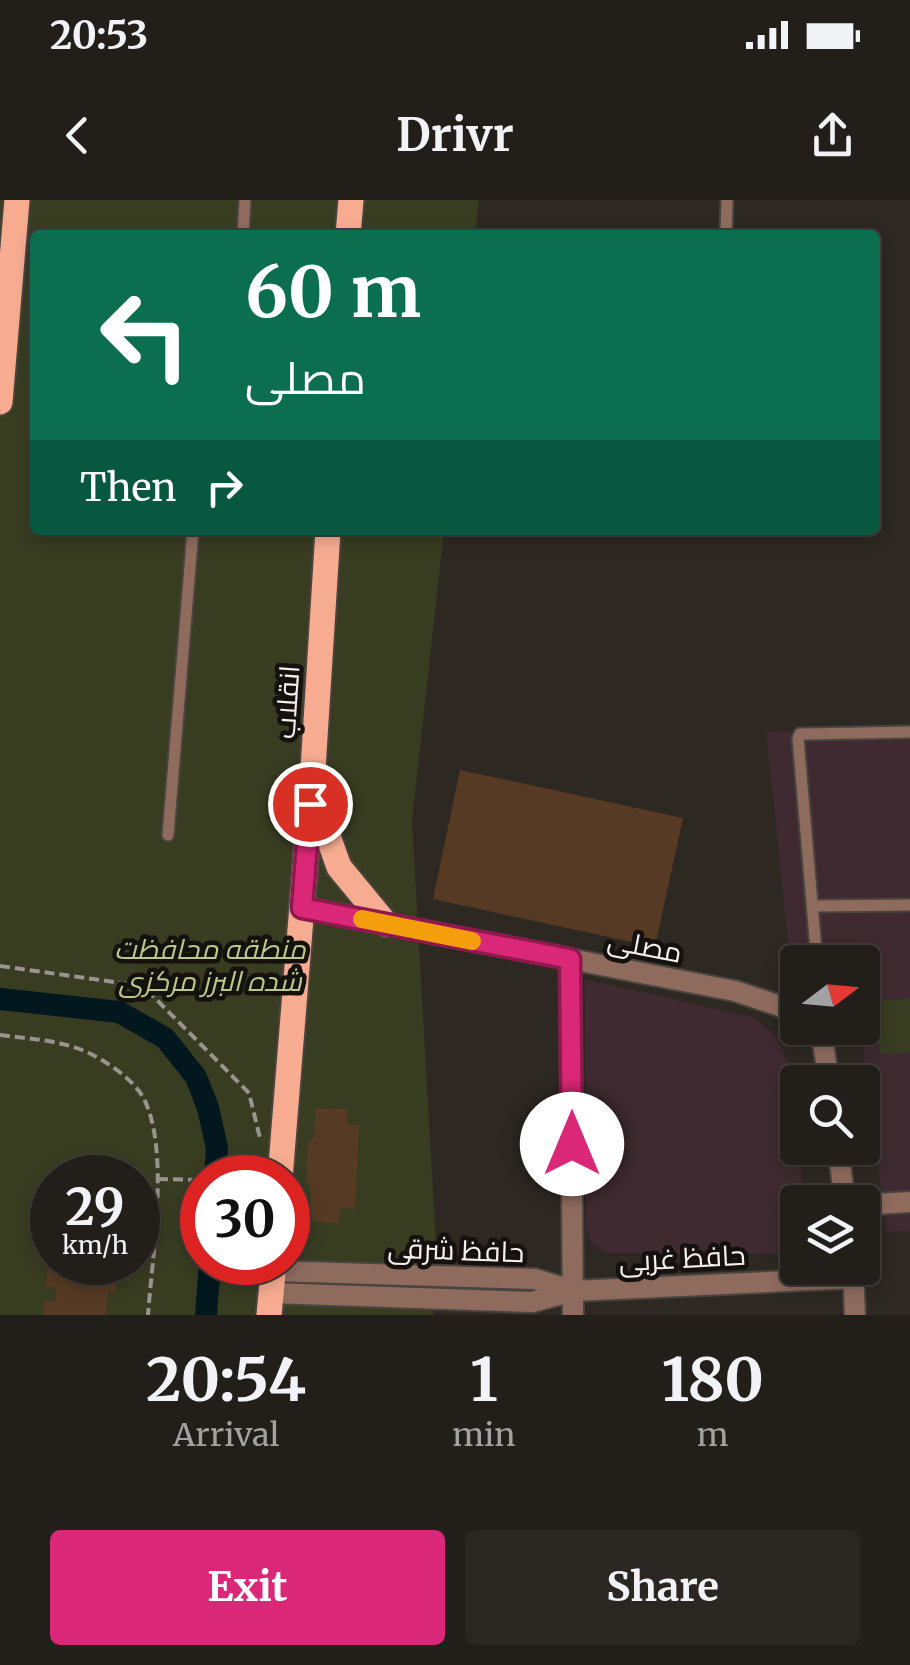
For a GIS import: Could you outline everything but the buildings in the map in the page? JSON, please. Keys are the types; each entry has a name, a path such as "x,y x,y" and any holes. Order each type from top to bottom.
{"main road":[{"path":"0,402 17,200"},
{"path":"348,230 351,200"},
{"name":"انقلاب","path":"282,1155 328,535"},
{"path":"313,770 328,839 340,868 386,924"}],"street":[{"name":"مصلی","path":"302,908 736,991 780,1006"},
{"path":"570,959 573,1315"},
{"path":"880,1204 910,1202"},
{"path":"427,1298 428,1276"},
{"name":"حافظ شرقی","path":"272,1286 428,1276 534,1279 573,1291"},
{"name":"حافظ غربی","path":"573,1291 780,1277"},
{"path":"854,1285 855,1315"},
{"name":"حافظ شرقی","path":"272,1286 532,1302 573,1291"}],"lane":[{"path":"243,230 246,200"},
{"path":"726,230 727,200"},
{"path":"168,835 193,535"},
{"path":"816,945 798,738 800,734 910,732"},
{"path":"813,906 910,905"}],"path":[{"path":"0,966 142,986 248,1093 260,1139"},
{"path":"0,1035 53,1042 91,1054 126,1078 144,1096 158,1155"},
{"path":"148,1315 150,1285"}],"shaded area":[{"path":"910,730 910,1231 887,1232 878,1165 880,1065 865,1065 862,1045 880,1045 880,945 788,945 766,732"},
{"path":"585,979 755,1018 775,1036 790,1065 780,1065 780,1165 800,1165 802,1185 780,1185 780,1254 606,1253 593,1244 586,1230"}],"green space":[{"name":"منطقه محافظت شده البرز مرکزی","path":"0,200 479,200 476,230 30,230 30,535 443,535 412,821 438,1280 433,1315 0,1315"},
{"path":"910,998 910,1052 880,1054 880,1000"}],"waterway":[{"path":"0,999 119,1012 165,1038 196,1077 208,1108 217,1155"},
{"path":"206,1315 208,1285"}],"slow traffic":[{"path":"362,919 472,941"}],"route":[{"path":"310,804 302,908 570,959 572,1144"}]}
